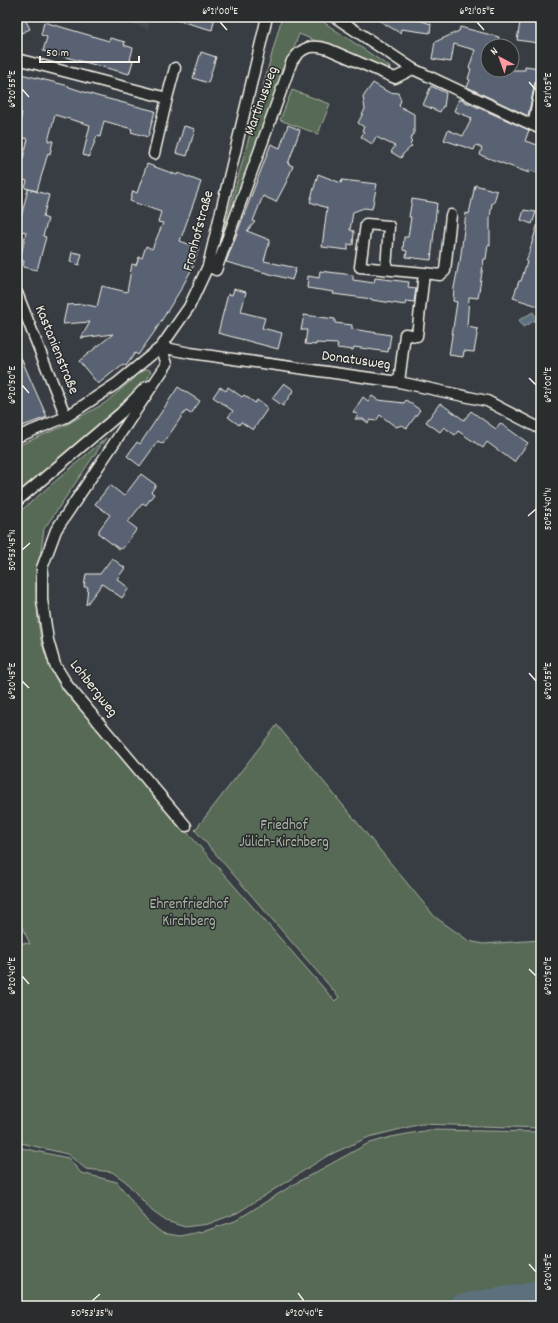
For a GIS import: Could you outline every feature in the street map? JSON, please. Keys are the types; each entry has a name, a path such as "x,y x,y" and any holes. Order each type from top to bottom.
{"street":[{"name":"Fronhofstraße","path":"17,437 66,417 116,384 161,347 189,307 208,266 267,17"},
{"path":"335,17 413,69 537,127 541,86"},
{"name":"Martinusweg","path":"208,266 216,270 292,61 298,53 309,47 319,46 395,78 413,69"},
{"path":"17,59 168,98"},
{"path":"154,154 176,68"},
{"path":"386,269 389,226 366,224 360,267 440,275 445,271 451,215"},
{"path":"399,382 405,334 417,336 424,273"},
{"name":"Kastanienstraße","path":"17,293 66,417"},
{"name":"Donatusweg","path":"161,347 190,353 399,382 488,401 541,429"},
{"name":"Lohbergweg","path":"161,347 167,364 56,530 42,568 42,600 51,653 55,665 68,686 186,826"},
{"name":"Lohbergweg","path":"17,501 121,413 145,388 154,384"}],"shaded area":[{"path":"112,17 152,17 148,29"}],"green space":[{"path":"282,17 316,17 390,67 389,71 299,34 224,242 220,243"},
{"path":"292,90 330,104 318,134 280,120"},
{"path":"149,369 151,372 147,380 116,409 17,493 17,446 64,426 105,403 144,370"},
{"path":"106,438 44,529 36,586 38,621 41,641 47,659 61,688 335,1001 339,997 195,830 277,725 435,917 469,941 483,944 541,940 541,1128 421,1124 369,1137 327,1156 237,1213 208,1224 185,1227 166,1221 152,1211 125,1181 112,1172 86,1169 67,1154 17,1142 17,942 30,944 17,916 17,514"},
{"path":"429,1130 541,1132 541,1306 17,1306 17,1147 68,1158 81,1173 117,1182 147,1221 162,1233 180,1236 208,1230 235,1221 296,1183 367,1144 391,1137"}],"water":[{"path":"533,312 537,319 523,327 519,320"}],"building":[{"path":"17,17 24,17 30,29 17,35"},
{"path":"177,17 215,17 212,30 176,20"},
{"path":"373,17 410,17 431,24 430,33 401,29 400,33"},
{"path":"521,17 532,17 532,19 541,21 538,43 520,40 520,38 517,38"},
{"path":"44,22 109,41 110,38 125,42 124,45 133,48 130,60 133,61 129,74 43,51 47,37 41,35"},
{"path":"460,27 499,37 480,38 480,78 520,78 520,70 525,70 525,66 540,68 539,74 541,75 541,79 536,80 528,116 467,87 470,80 468,79 471,69 469,68 475,50 454,44 451,62 432,59 435,42 459,31"},
{"path":"201,52 216,57 208,83 193,78"},
{"path":"17,73 69,86 97,96 155,111 148,137 131,132 132,129 104,121 100,137 97,136 89,157 83,155 90,125 55,115 48,141 53,141 50,154 48,153 37,191 25,188 27,181 18,178 28,139 17,136 22,113 17,111"},
{"path":"373,83 388,92 398,93 401,100 399,106 414,114 414,133 410,140 412,142 410,144 412,146 403,154 401,158 391,152 395,146 376,137 372,144 361,137 364,132 362,131 364,127 358,123 365,109 363,97"},
{"path":"431,86 446,93 444,107 443,106 440,112 423,105"},
{"path":"459,99 529,130 525,141 541,146 541,174 529,170 529,173 480,155 482,148 476,145 474,150 444,140 448,130 463,136 472,118 454,111"},
{"path":"288,125 300,130 288,164 293,166 276,202 263,196 253,221 255,222 247,231 270,240 264,261 296,268 292,280 226,262 271,144 280,148"},
{"path":"184,126 195,129 187,156 176,153"},
{"path":"147,164 177,175 178,173 201,182 180,241 199,248 194,265 181,289 138,355 135,353 126,366 123,364 98,384 79,361 113,334 81,338 90,322 63,324 67,305 83,304 97,307 102,286 127,292 132,264 136,265 139,257 142,258 146,246 152,249 163,223 158,222 161,212 130,201 133,191 137,193"},
{"path":"318,174 341,183 342,180 377,184 372,209 364,208 353,212 350,230 354,231 353,245 348,244 348,250 322,247 327,208 310,202"},
{"path":"475,185 497,191 494,203 492,203 490,218 490,246 488,245 486,259 484,259 478,298 469,297 467,327 478,329 474,352 464,351 463,357 449,355 457,302 453,301 454,288 460,262 466,213 469,214"},
{"path":"28,189 49,195 43,217 48,219 43,236 46,237 37,270 23,267 24,261 20,260 26,232 18,230"},
{"path":"412,199 437,203 431,260 406,257 407,251 403,250 404,237 408,237"},
{"path":"524,210 536,212 532,224 521,220"},
{"path":"539,220 541,221 541,307 513,298 519,281 521,281"},
{"path":"72,252 82,254 79,265 70,262"},
{"path":"320,271 353,275 353,280 374,283 375,278 409,282 408,287 416,288 414,302 406,301 405,305 333,294 334,292 307,288 308,276 319,278"},
{"path":"234,289 246,292 241,312 265,318 262,328 282,333 278,349 218,333 228,294 232,295"},
{"path":"304,315 335,319 335,323 352,325 352,329 391,335 388,352 354,347 353,350 337,348 338,344 305,344 307,330 301,330"},
{"path":"17,349 47,417 17,428"},
{"path":"284,383 294,390 283,406 272,398"},
{"path":"178,387 200,401 191,414 186,411 163,444 158,441 140,466 127,456 137,442 140,444"},
{"path":"220,387 226,391 228,387 242,397 244,395 255,403 257,400 268,408 253,430 241,422 239,425 228,417 233,411 213,397"},
{"path":"372,396 378,400 404,403 406,400 420,410 407,428 402,425 396,427 380,415 376,421 370,420 368,423 363,419 355,419 358,415 353,412 363,397 368,401"},
{"path":"440,403 464,420 471,411 496,429 500,423 528,443 514,462 487,442 483,448 458,431 455,435 444,427 440,432 426,422"},
{"path":"141,474 156,485 151,492 154,494 146,505 143,503 128,522 137,529 123,548 119,549 99,534 99,530 110,515 95,504 110,485 124,496"},
{"path":"112,558 125,568 117,579 129,588 122,598 102,584 86,605 88,587 84,587 86,574 100,574"}],"waterway":[{"path":"461,1306 541,1293"}],"park label":[{"name":"Friedhof Jülich-Kirchberg","path":"284,834"},
{"name":"Ehrenfriedhof Kirchberg","path":"189,914"}]}
